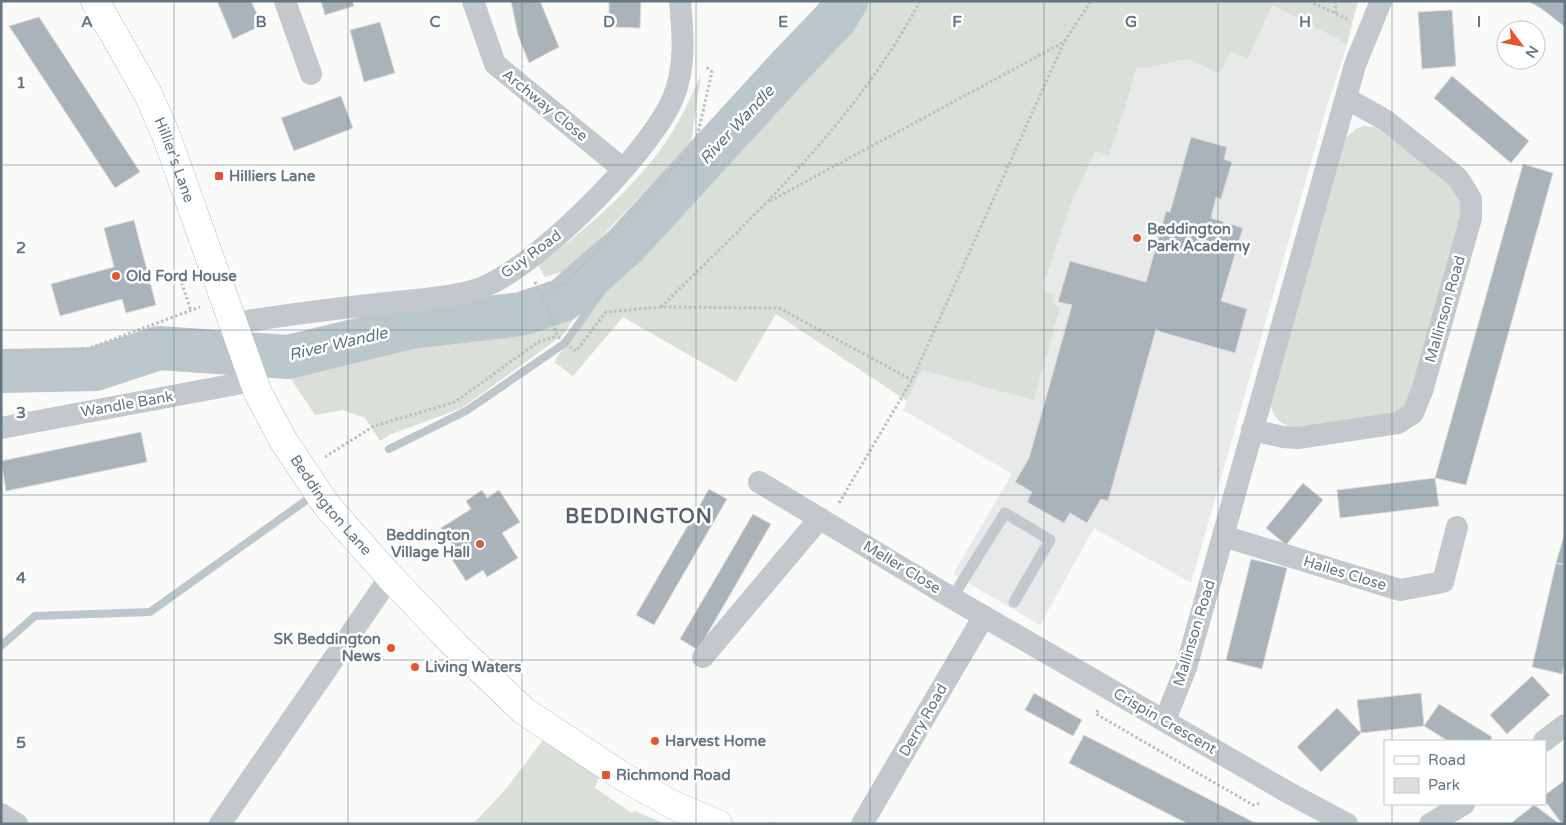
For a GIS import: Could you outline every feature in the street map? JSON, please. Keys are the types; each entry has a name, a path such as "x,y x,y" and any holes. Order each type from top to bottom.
{"main road":[{"name":"Hillier's Lane","path":"95,1 148,94 166,135 233,325"},
{"name":"Beddington Lane","path":"233,325 253,382 283,440 327,506 390,577 524,711 554,733 622,776 674,805 718,824"}],"street":[{"path":"285,1 311,74"},
{"name":"Archway Close","path":"473,1 495,64 623,169"},
{"name":"Guy Road","path":"233,325 253,320 475,290 495,280 547,244 572,222 623,169 649,139 674,98 682,56 680,1"},
{"name":"Mallinson Road","path":"1165,720 1186,668 1355,65 1368,28 1381,1"},
{"name":"Mallinson Road","path":"1252,430 1283,437 1298,438 1398,423 1413,413 1425,382 1470,218 1471,199 1458,178 1385,120 1346,98"},
{"name":"Wandle Bank","path":"1,428 253,382"},
{"name":"Meller Close","path":"759,482 984,616"},
{"path":"703,657 823,520"},
{"name":"Hailes Close","path":"1223,536 1400,590 1442,582 1457,526"},
{"path":"220,824 390,577"},
{"name":"Crispin Crescent","path":"984,616 1305,802 1347,824"},
{"name":"Derry Road","path":"862,824 984,616"},
{"path":"1545,740 1565,725"},
{"path":"1430,824 1462,805"},
{"path":"1,814 17,824"}],"lane":[{"path":"952,598 1005,513 1050,540 1014,602"}],"path":[{"path":"661,307 768,203 866,89 906,27 920,1"},
{"path":"823,520 912,380 1064,42 1091,1"},
{"path":"1309,1 1368,28"},
{"path":"1335,1 1336,15"},
{"path":"768,203 1064,42"},
{"path":"191,311 180,278 196,270"},
{"path":"542,294 553,320 557,336 576,352 606,312 661,307 779,308 912,380"},
{"path":"1,352 88,350 207,305"},
{"path":"303,471 374,426 455,402 538,342 557,336"}],"shaded area":[{"name":"Beddington Park Academy","path":"1272,5 1347,44 1327,106 1191,583 1094,528 1040,625 953,574 1012,474 903,410 1072,54 1146,68 1188,59 1219,74 1231,52 1248,59"}],"green space":[{"path":"846,1 1358,1 1347,44 1272,5 1248,59 1231,52 1219,74 1188,59 1146,68 1136,67 1109,155 1095,151 1072,201 1043,285 1044,291 1054,295 1052,304 1060,307 1034,400 922,370 907,401 776,314 736,382 623,317 573,376 554,362 604,288 625,246 835,19"},
{"path":"701,75 691,143 571,269 545,277 538,265 571,240 621,195 663,146 674,129"},
{"path":"1363,126 1375,127 1451,184 1461,198 1461,218 1416,385 1404,411 1298,429 1293,428 1284,425 1277,419 1271,406 1346,138 1356,129"},
{"path":"592,289 564,334 462,408 389,435 380,441 365,418 343,410 315,415 285,370 440,331 553,320"},
{"path":"543,740 600,774 595,788 632,813 635,811 665,824 473,824 506,789"}],"building":[{"path":"217,1 251,1 262,25 233,39"},
{"path":"321,1 352,1 354,6 325,15"},
{"path":"511,1 540,1 559,47 529,63 518,35"},
{"path":"609,1 641,1 640,28 609,27"},
{"path":"1528,1 1565,1 1565,27 1542,9"},
{"path":"1452,10 1456,66 1422,69 1418,12"},
{"path":"39,17 140,172 115,188 9,26"},
{"path":"380,22 395,73 364,82 350,30"},
{"path":"1452,76 1529,141 1511,163 1434,98"},
{"path":"341,96 353,128 294,151 281,118"},
{"path":"1191,137 1227,147 1224,159 1232,162 1221,199 1216,197 1211,218 1243,228 1221,301 1247,309 1235,353 1156,329 1108,501 1101,499 1087,523 1070,513 1064,523 1027,502 1032,492 1015,482 1029,458 1072,305 1058,302 1070,261 1146,282 1166,211 1170,212"},
{"path":"1523,164 1553,173 1466,485 1435,478"},
{"name":"Old Ford House","path":"134,220 156,305 126,313 122,299 60,316 51,284 114,267 104,228"},
{"path":"141,432 147,462 6,491 1,461"},
{"path":"1435,478 1439,506 1340,518 1337,490"},
{"path":"1303,483 1323,500 1286,545 1266,528"},
{"path":"709,489 727,499 654,625 636,615"},
{"name":"Beddington Village Hall","path":"482,490 487,498 499,490 520,522 502,533 518,558 487,577 483,570 466,581 451,558 457,554 441,528 471,509 466,501"},
{"path":"753,514 771,524 698,650 680,639"},
{"path":"1565,532 1565,565 1556,563"},
{"path":"1251,559 1287,568 1262,669 1226,660"},
{"path":"1556,563 1565,565 1565,661 1562,674 1532,667"},
{"path":"1532,676 1550,695 1507,734 1490,715"},
{"path":"1034,693 1082,720 1073,736 1025,710"},
{"path":"1421,693 1424,726 1361,733 1357,700"},
{"path":"1439,704 1492,737 1490,740 1446,740 1424,726"},
{"path":"1337,708 1361,733 1321,772 1297,747"},
{"path":"1084,735 1257,824 1188,824 1069,763"},
{"path":"1565,780 1565,824 1562,824 1546,802 1546,794"},
{"path":"1534,805 1560,824 1510,824"}],"waterway":[{"name":"River Wandle","path":"1,371 95,369 159,348 288,357 411,327 521,314 563,300 625,246 835,19 846,1"},
{"name":"River Wandle","path":"389,449 466,411 565,343 604,288 625,246"},
{"name":"River Wandle","path":"1,646 35,616 150,612 308,499"}],"place":[{"name":"Hilliers Lane","path":"219,176"},
{"name":"Beddington Park Academy","path":"1137,238"},
{"name":"Old Ford House","path":"116,276"},
{"name":"Beddington Village Hall","path":"480,544"},
{"name":"SK Beddington News","path":"391,648"},
{"name":"Living Waters","path":"415,667"},
{"name":"Harvest Home","path":"655,741"},
{"name":"Richmond Road","path":"606,775"}],"district":[{"name":"BEDDINGTON","path":"639,517"}]}
